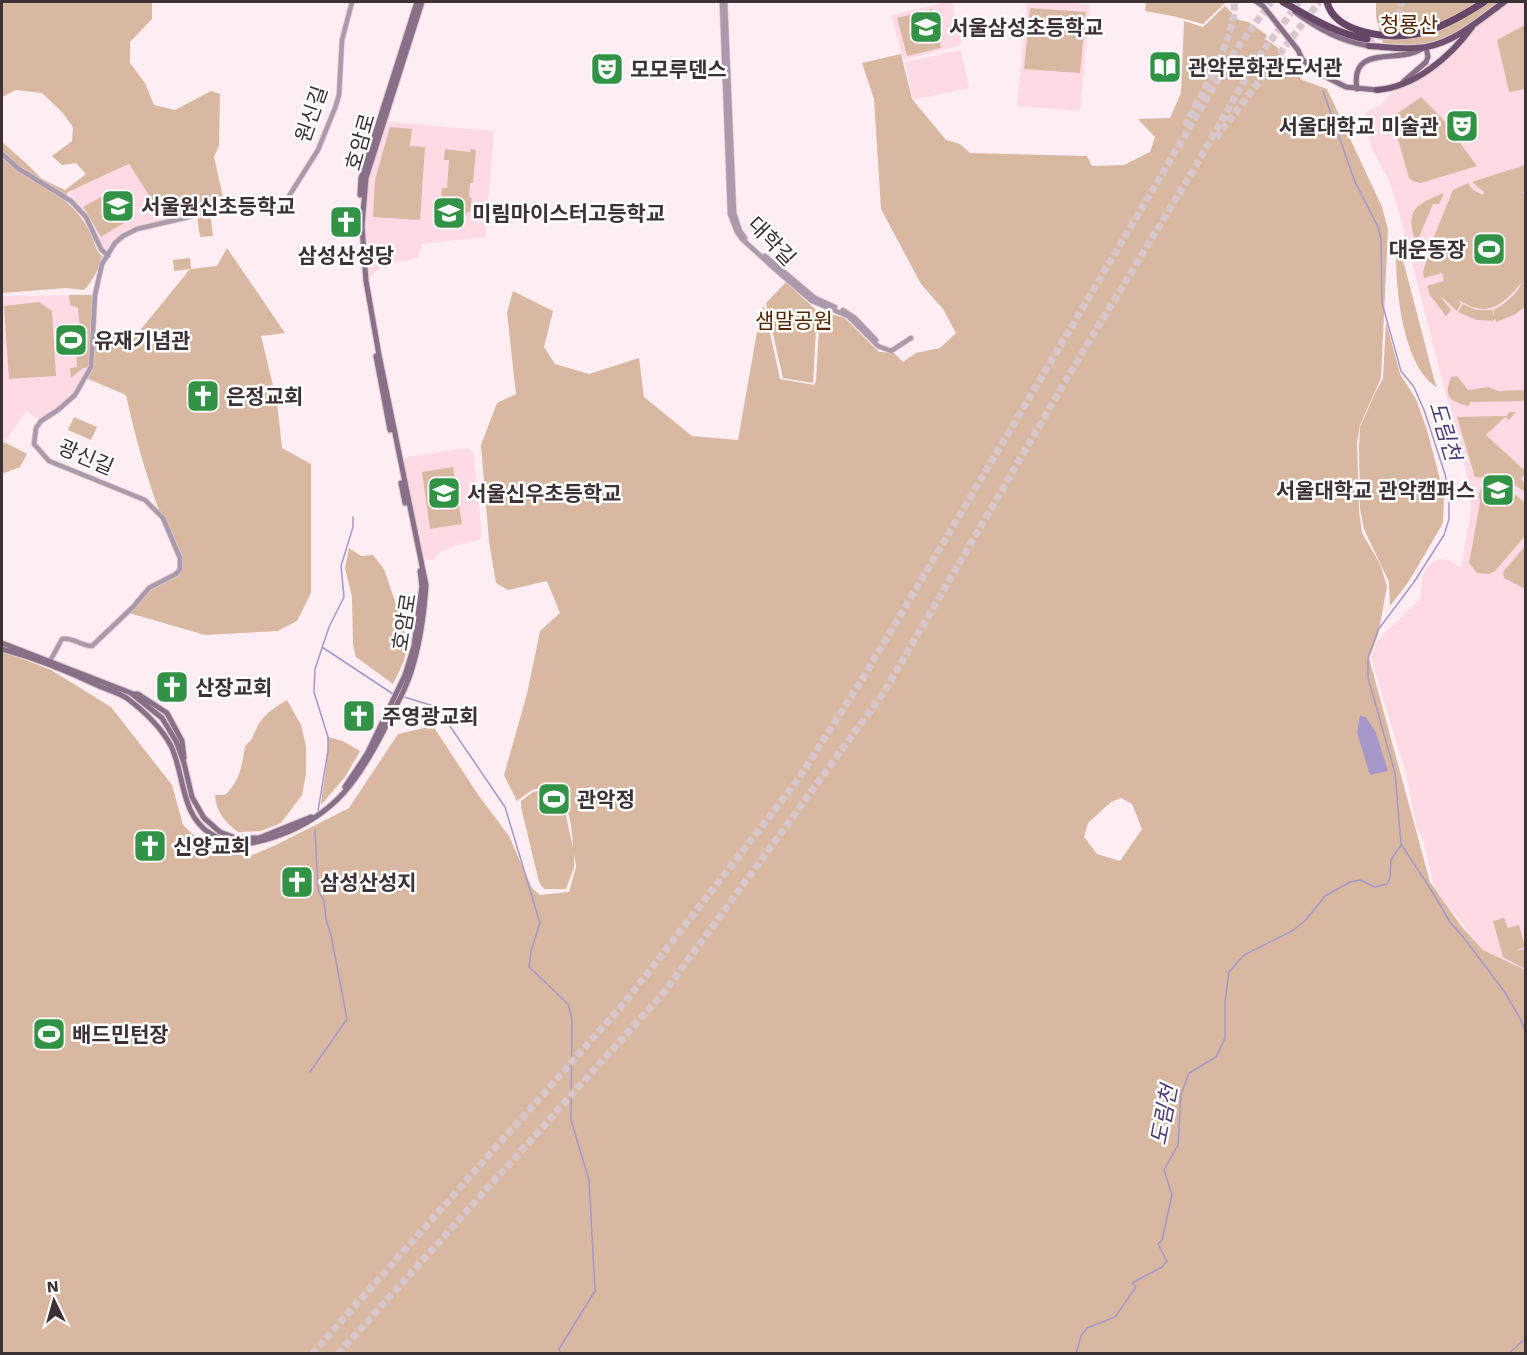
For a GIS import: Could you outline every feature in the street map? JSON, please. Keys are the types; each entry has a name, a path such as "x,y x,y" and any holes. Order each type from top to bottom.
{"highway":[{"path":"1282,2 1326,26 1368,42"},
{"path":"1327,2 1330,12 1338,21 1349,27 1375,33 1416,34 1446,23 1484,2"}],"main road":[{"path":"130,693 162,718 176,741 192,797 204,819 220,832 236,838 259,838 319,812 347,785 368,754 405,675 414,646 422,586 363,282 360,201 361,178 417,2"},
{"name":"호암로","path":"2,649 49,663 128,699 157,724 165,735 179,765 185,798 196,822 207,832 231,843 246,845 259,843 308,823 350,788 370,757 410,677 423,622 426,585 379,355 366,281 362,226 366,178 422,2"},
{"path":"1257,2 1263,6 1311,68 1331,81 1357,89 1377,90 1397,87 1421,75 1463,39 1474,24"},
{"path":"1357,89 1356,81 1359,72 1369,60 1379,56 1411,54 1449,38 1474,24 1504,2"},
{"path":"1368,42 1425,47"},
{"path":"1397,87 1426,62 1428,56 1425,47"},
{"path":"2,643 49,663 138,694 167,713 182,741 184,763"},
{"path":"157,724 167,713"}],"street":[{"name":"원신길","path":"290,196 318,150 335,108 339,95 342,40 352,2"},
{"name":"대학길","path":"724,2 734,213 740,231 768,259 815,298 849,313 880,344 890,348 910,337 891,351 878,346 848,316 812,301 737,232 730,214 724,2"},
{"path":"2,154 19,169 70,201 86,217 101,249 108,256"},
{"name":"광신길","path":"49,663 62,639 69,638 92,646 133,607 149,588 176,574 180,569 180,558 163,518 145,500 49,460 34,444 36,428 41,421 75,395 92,367 95,295 102,264 115,243 132,232 148,226 206,213 224,202"}],"shaded area":[{"name":"서울삼성초등학교","path":"952,2 962,45 903,60 891,15"},
{"path":"1027,2 1090,5 1080,111 1017,106"},
{"name":"서울대학교 관악캠퍼스","path":"1504,2 1525,2 1525,971 1484,952 1434,888 1423,839 1417,830 1406,774 1371,658 1376,643 1420,599 1426,568 1434,561 1441,559 1449,560 1461,568 1471,511 1469,483 1395,198 1389,180 1371,147 1364,113 1382,104 1397,87 1438,62 1475,24"},
{"path":"961,50 969,88 913,100 905,62"},
{"path":"382,121 494,131 485,237 422,244 418,258 385,264 366,281 363,200"},
{"name":"서울원신초등학교","path":"131,164 165,220 123,237 109,253 102,245 89,215 69,195 71,190"},
{"path":"95,295 93,360 75,395 41,421 26,411 2,446 2,296"},
{"name":"서울신우초등학교","path":"469,448 473,452 482,534 479,540 456,545 439,553 434,560 427,560 424,558 403,461 407,457"},
{"path":"1360,716 1366,717 1376,733 1388,771 1370,775 1357,733"}],"green space":[{"path":"2,2 152,2 152,19 130,42 130,63 145,83 154,105 175,110 211,91 220,94 219,145 214,157 224,202 210,211 213,236 200,237 197,216 166,222 129,164 68,192 64,200 85,223 102,256 95,274 84,290 66,288 2,293 2,142 42,179 65,190 86,174 76,163 62,165 52,156 72,141 73,127 62,112 42,93 16,90 2,97"},
{"path":"1146,2 1226,2 1203,24 1145,11"},
{"name":"청룡산","path":"1376,2 1504,2 1461,32 1426,47 1384,47 1376,17"},
{"path":"1225,6 1239,20 1248,22 1267,35 1265,39 1277,47 1302,80 1327,89 1382,207 1388,230 1381,378 1360,425 1357,442 1362,533 1380,564 1387,586 1378,635 1369,658 1430,882 1462,927 1483,950 1525,970 1525,1353 2,1354 2,651 51,670 111,707 172,785 183,825 205,846 248,857 349,808 398,734 433,726 479,796 509,836 532,888 540,895 569,892 576,867 574,854 574,868 566,889 544,889 539,882 521,807 521,801 533,792 555,787 562,797 573,848 572,831 564,799 555,785 532,790 517,801 504,775 527,694 540,631 560,613 547,581 508,590 496,583 489,541 481,445 497,403 516,394 507,313 513,291 553,311 544,347 555,364 589,374 639,358 644,397 692,436 738,440 760,315 764,306 780,379 814,385 820,311 845,318 879,352 894,353 903,362 916,353 940,348 956,333 943,309 921,284 881,209 874,99 862,63 901,54 912,99 946,140 960,144 970,153 1087,156 1092,166 1124,165 1150,152 1155,137 1138,119 1170,118 1181,93 1184,21 1203,27","holes":["1121,798 1132,804 1142,829 1120,861 1097,854 1084,837 1088,823 1111,802"]},
{"path":"1030,8 1086,12 1080,73 1024,69"},
{"path":"932,9 941,48 907,56 897,18"},
{"path":"1525,25 1525,89 1509,92 1497,40"},
{"path":"1421,97 1441,117 1477,166 1421,183 1409,178 1393,121 1394,116"},
{"path":"390,127 412,129 410,146 425,147 420,220 373,217 375,180"},
{"path":"445,149 470,152 471,149 476,150 473,183 470,183 469,197 472,198 470,212 467,214 464,211 440,209 442,188 447,188 449,160 444,160"},
{"name":"대운동장","path":"1525,165 1525,177 1521,174 1526,178 1525,193 1521,192 1526,195 1525,307 1514,315 1496,322 1495,319 1493,321 1477,320 1458,312 1463,304 1476,310 1492,310 1495,318 1493,310 1511,298 1522,282 1501,303 1486,309 1469,306 1459,300 1461,304 1457,311 1439,295 1451,310 1446,316 1430,295 1427,286 1444,281 1442,273 1424,278 1423,272 1433,239 1453,190 1468,183 1473,190 1483,195 1484,192 1472,182 1512,169 1517,172 1513,169"},
{"path":"1444,193 1439,204 1433,204 1419,237 1424,241 1419,256 1411,224 1412,216 1421,204"},
{"path":"101,197 108,197 124,223 101,237 83,207"},
{"path":"1397,237 1437,387 1425,376 1407,341 1398,295"},
{"path":"227,248 285,333 261,336 277,402 282,448 311,464 311,593 297,621 278,631 205,635 129,613 149,588 176,574 180,564 149,481 126,395 86,378 91,367 83,368 71,378 70,368 77,367 76,353 82,352 78,308 70,305 69,295 95,295 94,333 112,333 129,344 190,269 174,271 173,260 190,258 191,269 217,266"},
{"name":"샘말공원","path":"786,282 817,311 813,383 783,378 766,303"},
{"path":"39,302 52,311 56,376 9,379 4,306"},
{"path":"1386,322 1400,374 1416,399 1427,430 1444,495 1443,523 1409,581 1390,606 1389,582 1364,529 1360,509 1359,445 1360,427 1383,379"},
{"path":"1457,376 1468,390 1488,387 1499,391 1525,390 1525,401 1470,402 1469,406 1457,403 1450,398 1448,389 1451,377"},
{"path":"1510,412 1516,412 1509,420 1505,417 1486,435 1523,469 1525,467 1525,474 1521,479 1525,484 1525,492 1506,479 1475,477 1457,417 1506,416"},
{"path":"74,417 97,427 91,440 68,430"},
{"path":"4,442 27,454 20,467 2,474 2,446"},
{"path":"453,467 462,524 430,529 422,472"},
{"path":"1482,486 1507,487 1525,503 1525,536 1495,571 1489,574 1477,573 1469,563 1480,503 1479,494"},
{"path":"1525,546 1525,589 1504,578 1503,572"},
{"path":"349,548 361,556 373,555 384,569 402,622 407,644 404,661 393,684 356,657 353,644 352,597 345,568"},
{"path":"287,700 301,725 306,746 306,774 302,795 281,823 261,831 238,832 222,816 217,807 215,795 225,795 230,790 240,773 245,746 253,737 260,722 269,712"},
{"path":"328,737 343,741 360,751 345,777 321,805 327,763"},
{"path":"1504,918 1508,928 1519,925 1525,947 1515,951 1525,949 1525,969 1503,957 1493,921"}],"waterway":[{"name":"도림천","path":"1323,91 1355,182 1378,227 1381,239 1382,303 1401,371 1414,387 1424,410 1445,474 1449,496 1449,519 1444,535 1414,582 1378,630 1368,658 1368,678 1395,773 1401,844 1450,922 1504,991 1521,1020 1526,1034"},
{"path":"318,811 328,751 328,737 314,692 315,669 329,627 344,597 341,566 353,527 353,517"},
{"path":"322,647 393,694"},
{"path":"404,697 437,707 505,807 540,923 531,951 529,967 568,1004 572,1019 571,1120 589,1180 595,1291 559,1349 561,1354"},
{"path":"310,1072 347,1019 324,901 318,890 315,830"},
{"name":"도림천","path":"1076,1354 1081,1336 1087,1328 1115,1317 1136,1287 1132,1283 1162,1267 1167,1261 1158,1244 1162,1240 1172,1195 1164,1170 1178,1145 1181,1095 1189,1073 1216,1057 1225,1038 1225,1002 1229,972 1244,955 1292,931 1305,921 1325,896 1350,882 1360,880 1375,887 1387,884 1390,878 1391,860 1401,845"},
{"name":"도림천","path":"1526,1037 1526,1045"},
{"name":"도림천","path":"1508,1354 1526,1338"}],"tunnel":[{"path":"1185,126 1224,48 1230,31 1234,2"},
{"path":"312,1354 626,1001 797,781 863,678 1235,51 1271,2"},
{"path":"338,1354 666,990 884,692 1076,363 1197,164 1253,65 1299,2"},
{"path":"1216,138 1319,2"},
{"path":"1367,39 1381,36 1393,28 1399,16 1401,2"}],"place":[{"name":"서울삼성초등학교","path":"926,27"},
{"name":"관악문화관도서관","path":"1165,67"},
{"name":"모모루덴스","path":"607,69"},
{"name":"서울대학교 미술관","path":"1462,126"},
{"name":"서울원신초등학교","path":"118,206"},
{"name":"미림마이스터고등학교","path":"449,213"},
{"name":"삼성산성당","path":"346,222"},
{"name":"대운동장","path":"1489,249"},
{"name":"유재기념관","path":"71,340"},
{"name":"은정교회","path":"203,396"},
{"name":"서울대학교 관악캠퍼스","path":"1498,490"},
{"name":"서울신우초등학교","path":"444,493"},
{"name":"산장교회","path":"172,687"},
{"name":"주영광교회","path":"359,716"},
{"name":"관악정","path":"554,799"},
{"name":"신양교회","path":"150,846"},
{"name":"삼성산성지","path":"297,882"},
{"name":"배드민턴장","path":"49,1034"}]}
